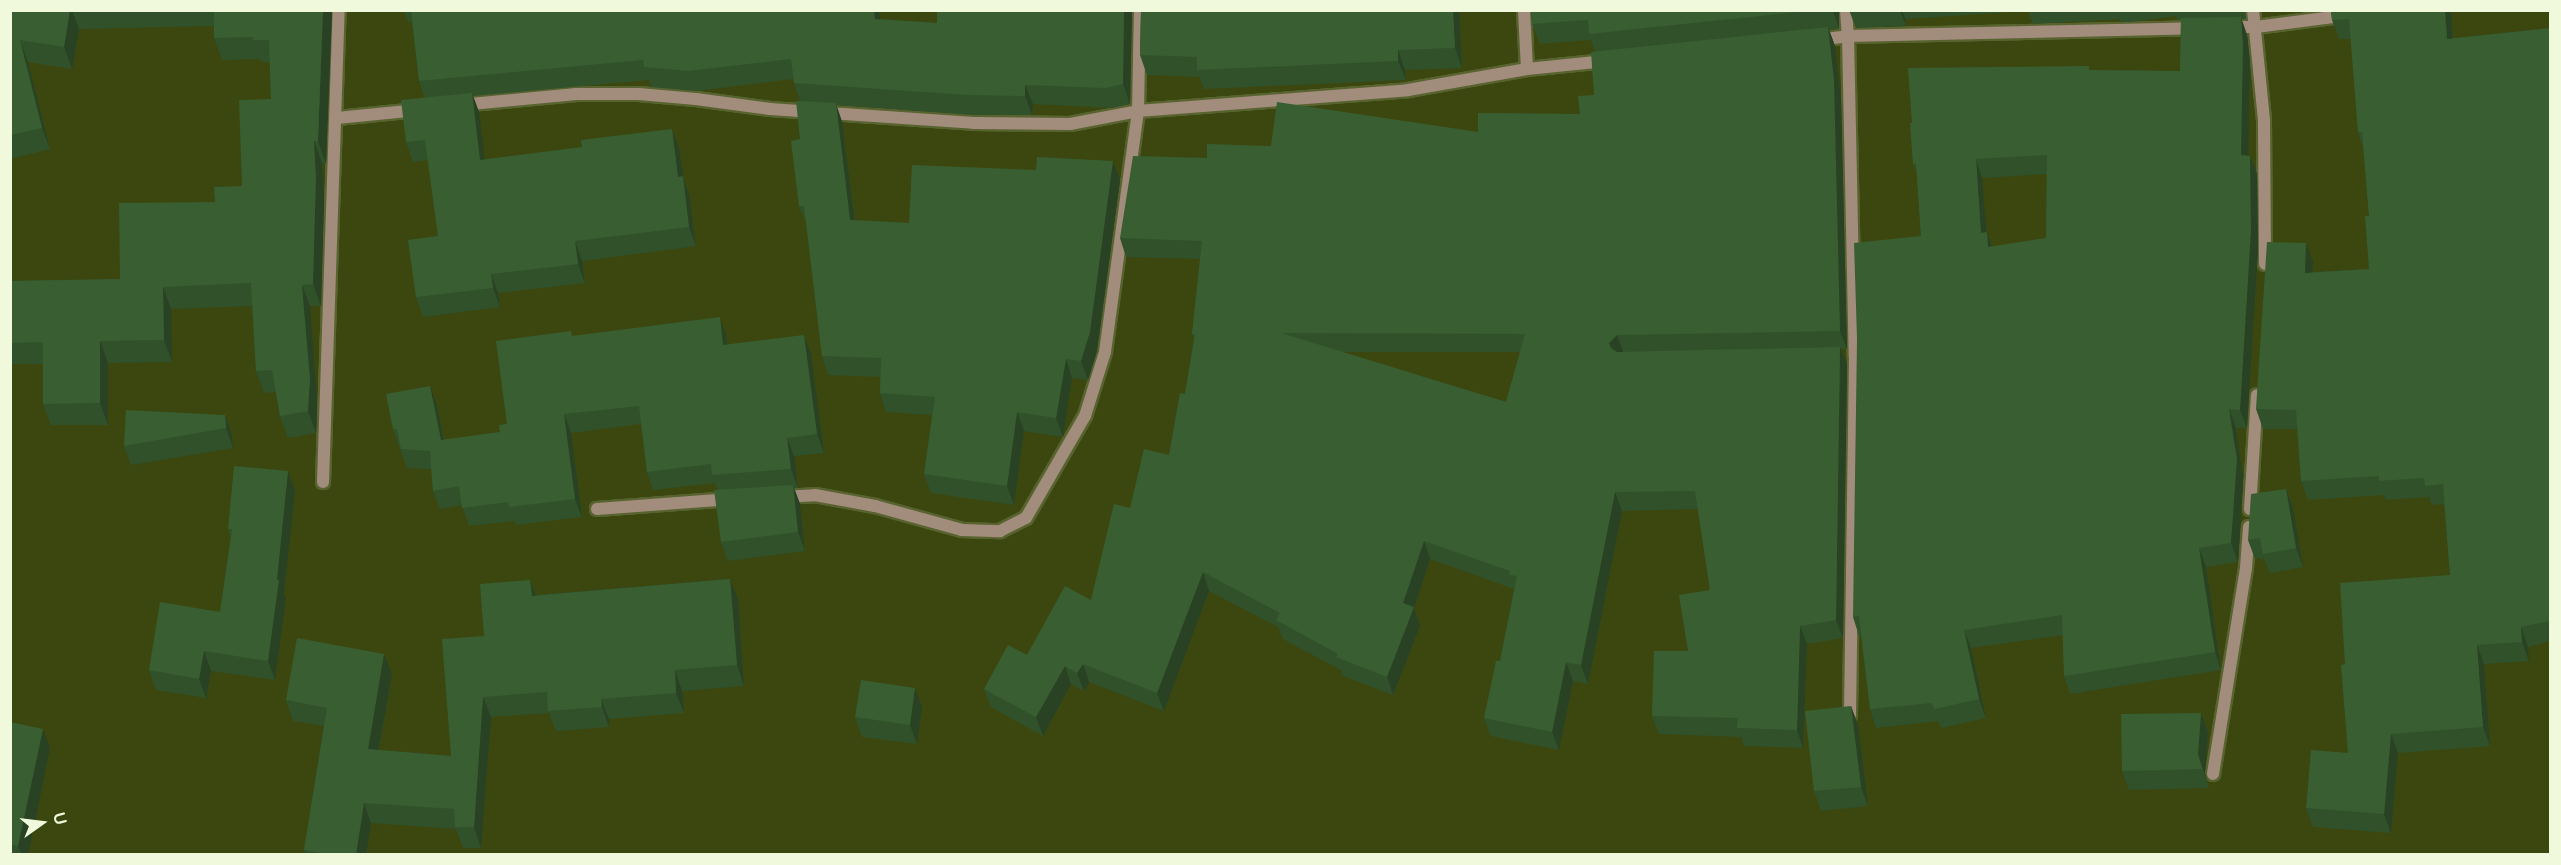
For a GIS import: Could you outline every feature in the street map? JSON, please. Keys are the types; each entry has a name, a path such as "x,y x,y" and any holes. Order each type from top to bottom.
{"street":[{"path":"323,482 339,10"},
{"path":"771,497 815,495 875,506 962,530 1000,531 1026,518 1085,416 1105,352 1138,111 1140,10"},
{"path":"1524,10 1527,69"},
{"path":"1846,10 1848,36 1851,716"},
{"path":"2253,10 2264,121 2265,273"},
{"path":"1800,41 1848,36 2256,27 2359,13"},
{"path":"451,106 576,94 639,94 781,110 974,123 1070,124 1138,111 1408,90 1527,69 1622,59"},
{"path":"336,118 428,109"},
{"path":"2214,774 2246,568 2258,379"},
{"path":"597,509 749,498"}],"building":[{"path":"10,10 70,10 64,47 20,40 42,128 10,135"},
{"path":"214,10 323,10 318,141 314,141 316,177 313,284 302,285 310,379 308,411 280,416 272,370 256,371 251,283 163,287 164,340 100,341 100,403 43,404 43,342 10,343 10,281 120,279 119,203 215,202 214,187 242,186 239,100 271,99 269,40 253,40 253,37 214,38"},
{"path":"411,10 874,10 875,19 937,23 937,10 1124,10 1123,84 1105,88 1025,85 1025,96 967,95 794,83 791,59 688,71 644,67 643,60 419,81"},
{"path":"1141,10 1453,10 1455,48 1398,50 1398,61 1197,70 1197,57 1140,55"},
{"path":"1531,10 1816,10 1589,34 1588,20 1532,24"},
{"path":"2331,10 2445,10 2447,39 2550,28 2550,621 2521,627 2522,642 2477,645 2483,727 2391,734 2384,814 2306,808 2311,750 2348,753 2341,665 2345,664 2340,583 2450,575 2443,484 2425,486 2424,478 2379,481 2379,476 2301,481 2296,410 2256,409 2267,242 2306,243 2305,273 2369,269 2365,216 2369,216 2362,132 2358,132 2349,19 2332,20"},
{"path":"2241,17 2243,44 2241,155 2250,156 2251,231 2240,410 2229,409 2237,459 2231,543 2199,548 2215,652 2064,676 2062,615 1964,630 1979,699 1934,709 1932,703 1870,709 1859,616 1853,617 1857,339 1854,243 1921,236 1916,163 1913,164 1908,68 2089,66 2089,70 2180,71 2181,18","holes":["2047,155 2046,238 1988,247 1987,232 1981,233 1976,159"]},
{"path":"1828,27 1834,80 1840,331 1617,335 1609,343 1611,348 1617,352 1840,347 1836,620 1800,626 1797,730 1737,728 1738,718 1652,716 1654,651 1688,651 1679,595 1710,590 1695,491 1615,492 1581,665 1566,662 1552,732 1484,718 1496,661 1500,661 1517,576 1509,575 1510,571 1424,541 1403,603 1414,607 1387,677 1336,657 1338,654 1276,620 1280,613 1203,572 1157,693 1083,664 1077,673 1065,666 1036,717 984,689 1008,645 1027,655 1065,586 1091,600 1114,504 1130,508 1144,449 1169,455 1180,393 1185,394 1195,334 1192,334 1202,241 1120,238 1133,156 1207,158 1207,144 1271,146 1277,102 1478,132 1478,113 1580,114 1578,96 1594,95 1591,52","holes":["1281,333 1525,334 1506,402"]},
{"path":"472,93 480,160 582,147 581,140 672,129 678,177 683,176 689,227 575,241 578,264 491,274 493,288 416,297 408,240 438,236 425,140 406,142 401,100"},
{"path":"796,101 836,103 850,220 909,223 912,165 1036,170 1037,157 1113,161 1090,332 1081,361 1066,359 1056,418 1017,412 1007,486 924,474 935,397 880,393 881,358 822,356 804,206 799,206 791,141 800,139"},
{"path":"720,317 723,345 804,335 817,434 787,438 791,469 712,475 711,464 647,472 639,406 564,414 575,499 509,507 508,502 462,508 459,486 433,491 430,451 401,449 397,429 393,429 386,394 430,386 441,440 500,432 499,425 507,424 496,341 571,331 572,336"},
{"path":"126,410 225,415 226,428 124,446"},
{"path":"234,466 288,471 277,580 279,580 268,661 204,651 199,679 149,670 160,602 220,612 232,529 228,529"},
{"path":"793,485 798,532 721,542 714,490"},
{"path":"2286,489 2296,548 2263,554 2260,538 2248,540 2251,494"},
{"path":"730,579 737,665 675,670 676,693 601,699 602,707 548,711 547,692 483,697 474,827 455,827 454,809 364,803 356,855 333,855 304,850 327,708 286,700 297,638 384,654 368,749 451,756 442,639 484,636 480,584 530,580 532,596"},
{"path":"861,680 915,688 910,725 855,717"},
{"path":"1851,706 1861,787 1814,791 1805,711"},
{"path":"2201,713 2198,754 2202,769 2122,771 2121,714"},
{"path":"10,722 43,729 18,846 10,844"}]}
